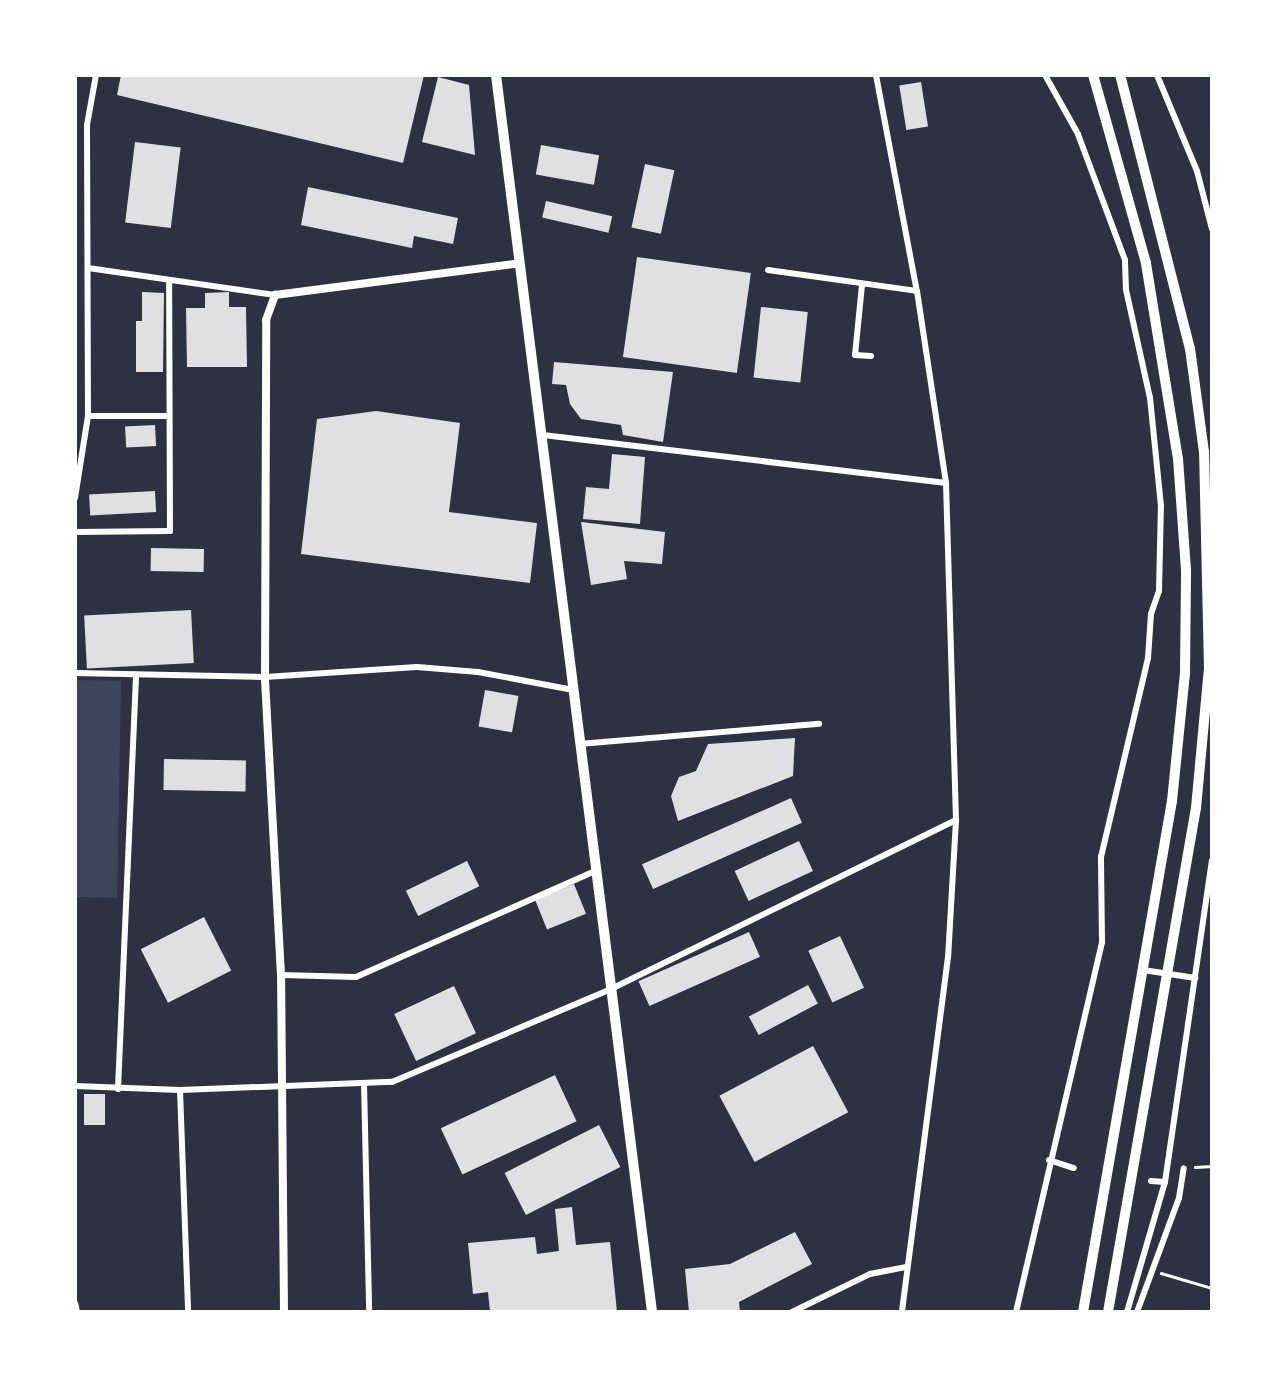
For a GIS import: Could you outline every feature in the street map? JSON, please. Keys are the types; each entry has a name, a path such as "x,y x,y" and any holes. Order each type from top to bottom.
{"highway":[{"path":"1083,1312 1171,800 1185,672 1186,570 1169,392 1146,263 1093,75"},
{"path":"1108,1312 1196,808 1209,669 1204,452 1190,349 1171,260 1120,75"}],"main road":[{"path":"496,75 652,1312"}],"street":[{"path":"75,498 88,416 87,125 96,75"},
{"path":"876,75 917,291 946,483 956,820 948,957 902,1312"},
{"path":"1016,1312 1049,1160 1102,942 1101,857 1148,658 1150,614 1159,591 1161,506 1150,398 1126,290 1125,260 1107,202 1078,134 1045,75"},
{"path":"1157,75 1197,171 1212,229"},
{"path":"88,268 275,295 520,263"},
{"path":"768,270 917,291"},
{"path":"75,532 170,531 169,280"},
{"path":"862,285 855,355 871,356"},
{"path":"275,295 266,320 265,677 281,975 284,1312"},
{"path":"1150,398 1169,392"},
{"path":"88,416 169,416"},
{"path":"543,435 946,483"},
{"path":"75,673 265,677 417,667 478,672 573,690"},
{"path":"118,1089 136,674"},
{"path":"579,744 819,724"},
{"path":"75,1086 180,1090 392,1082 613,988 956,820"},
{"path":"1129,1312 1165,1182 1212,860"},
{"path":"281,975 356,977 597,870"},
{"path":"1143,970 1195,978"},
{"path":"364,1083 369,1312"},
{"path":"180,1090 188,1312"},
{"path":"1049,1160 1074,1168"},
{"path":"1138,1312 1154,1271 1184,1168"},
{"path":"1151,1181 1165,1182"},
{"path":"792,1312 870,1274 906,1267"},
{"path":"75,1303 77,1312"}],"path":[{"path":"1154,1271 1212,1288"}],"shaded area":[{"path":"75,680 121,681 117,898 75,897"}],"building":[{"path":"121,75 424,75 403,163 117,95"},
{"path":"438,77 469,85 475,155 422,142"},
{"path":"921,82 928,126 906,130 899,85"},
{"path":"135,142 181,148 171,228 125,222"},
{"path":"541,145 599,155 594,185 536,175"},
{"path":"645,164 674,170 661,234 631,228"},
{"path":"308,187 458,218 453,244 414,236 412,248 301,225"},
{"path":"546,201 612,216 608,233 542,218"},
{"path":"637,257 751,273 737,373 623,357"},
{"path":"142,292 164,293 163,372 136,372 136,321 142,321"},
{"path":"229,292 229,307 246,307 247,367 187,367 186,308 205,308 205,293"},
{"path":"761,307 808,312 800,383 754,378"},
{"path":"554,362 673,372 663,442 623,435 621,425 581,419 570,404 566,385 552,384"},
{"path":"376,411 460,423 449,512 537,523 530,583 301,554 317,419"},
{"path":"155,425 156,446 126,448 125,427"},
{"path":"612,454 645,457 640,524 583,519 586,487 609,489"},
{"path":"155,491 156,512 90,515 89,494"},
{"path":"581,522 665,532 662,564 624,561 627,579 591,585"},
{"path":"151,548 204,549 204,572 151,571"},
{"path":"191,610 194,663 87,669 84,616"},
{"path":"485,690 518,696 512,732 479,726"},
{"path":"795,738 793,776 678,821 671,796 679,777 696,771 708,744"},
{"path":"164,759 246,760 245,791 163,790"},
{"path":"791,798 802,823 653,889 642,864"},
{"path":"799,841 813,871 749,901 735,871"},
{"path":"467,861 479,886 418,916 406,891"},
{"path":"574,884 586,914 547,929 535,900"},
{"path":"204,917 231,970 168,1003 141,949"},
{"path":"749,932 760,957 649,1006 638,981"},
{"path":"840,936 864,988 832,1002 808,951"},
{"path":"808,985 818,1004 759,1035 749,1016"},
{"path":"454,986 476,1033 416,1061 394,1014"},
{"path":"813,1046 848,1112 755,1162 719,1096"},
{"path":"555,1075 577,1121 462,1174 441,1128"},
{"path":"84,1094 105,1094 105,1125 84,1125"},
{"path":"599,1125 620,1167 526,1215 505,1173"},
{"path":"572,1207 576,1245 610,1242 617,1312 490,1312 488,1292 473,1294 468,1243 535,1237 537,1254 559,1251 555,1209"},
{"path":"795,1232 812,1264 739,1302 740,1312 689,1312 685,1269 730,1264"}]}
